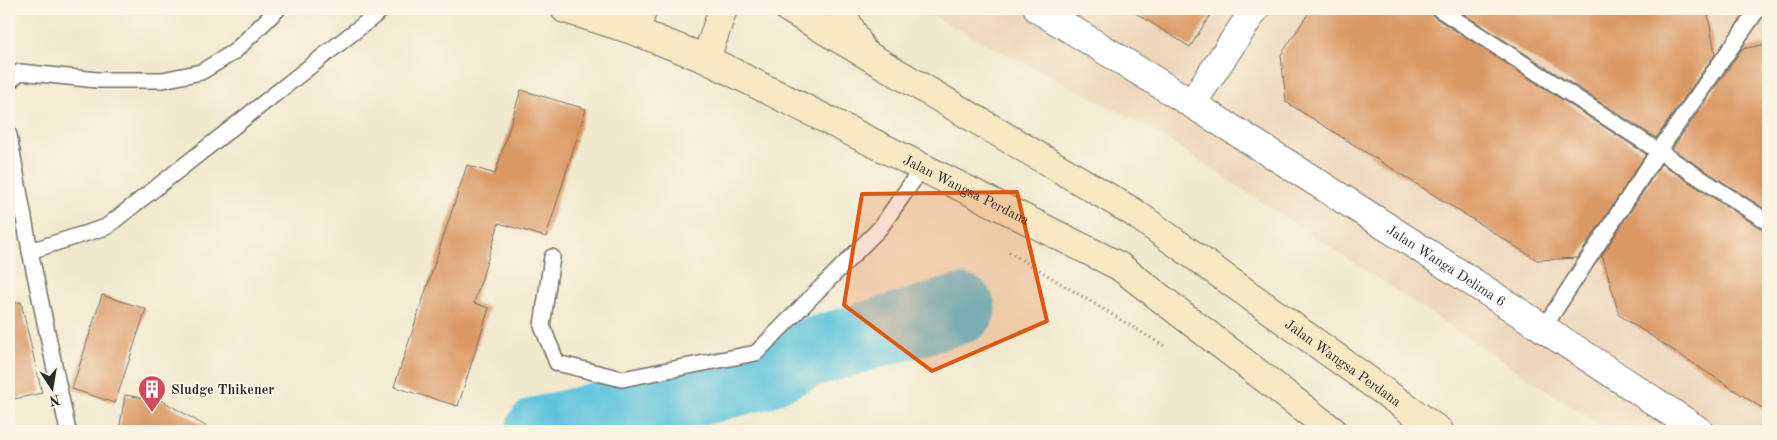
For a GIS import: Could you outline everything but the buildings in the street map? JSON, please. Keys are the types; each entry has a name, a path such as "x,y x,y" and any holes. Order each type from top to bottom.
{"main road":[{"name":"Jalan Wangsa Perdana","path":"565,9 639,20 706,59 1119,266 1333,431"},
{"path":"706,59 723,9"},
{"name":"Jalan Wangsa Perdana","path":"789,9 1133,212 1438,431"},
{"path":"840,9 863,52"}],"street":[{"name":"Jalan Wanga Delima 6","path":"1038,9 1192,103 1544,327 1699,431"},
{"path":"1192,103 1256,9"}],"lane":[{"path":"9,82 20,72 97,80 163,80 201,72 234,52 278,9"},
{"path":"30,251 106,227 383,9"},
{"path":"1439,9 1768,222"},
{"path":"1544,327 1658,152 1758,9"},
{"path":"9,135 30,251 68,431"},
{"path":"552,257 542,326 557,363 622,379 756,353 880,228 922,168"}],"path":[{"path":"1007,250 1165,347"}],"highlighted area":[{"path":"1017,192 1047,321 932,371 844,305 862,194"}],"shaded area":[{"path":"919,9 1768,9 1768,431 1609,431 1145,125"}],"waterway":[{"path":"540,431 759,376 809,353 961,309"}],"place":[{"name":"Sludge Thikener","path":"152,413"}]}
